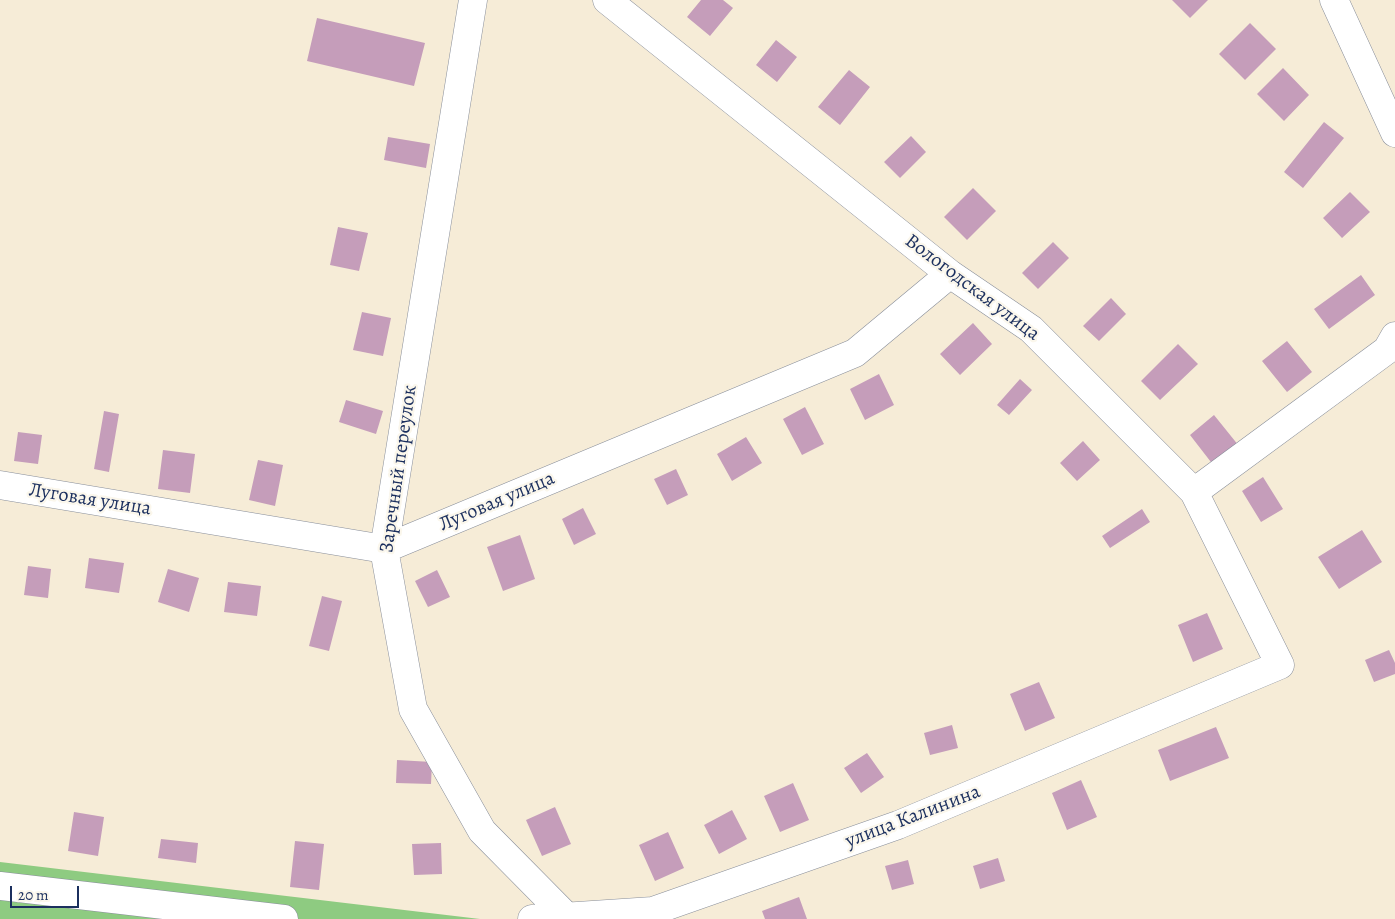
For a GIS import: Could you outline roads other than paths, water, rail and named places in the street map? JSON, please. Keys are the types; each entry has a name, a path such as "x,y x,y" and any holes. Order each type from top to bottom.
{"street":[{"name":"Заречный переулок","path":"473,0 384,549 413,709 482,831 568,918"},
{"name":"Вологодская улица","path":"607,0 950,274 1031,329 1194,492 1280,665"},
{"path":"1334,0 1395,133"},
{"name":"Луговая улица","path":"0,485 384,549 855,353 950,274"},
{"path":"1194,492 1392,347"},
{"name":"улица Калинина","path":"532,919 653,911 898,825 1280,665"},
{"path":"0,886 284,919"}]}
